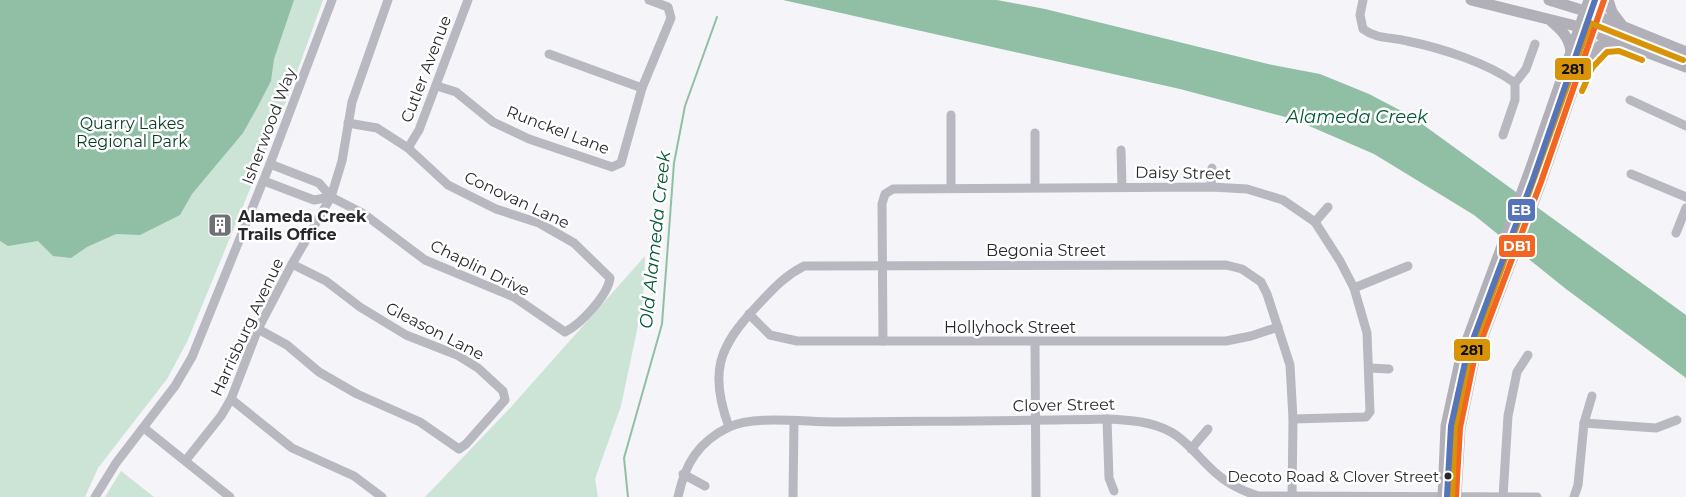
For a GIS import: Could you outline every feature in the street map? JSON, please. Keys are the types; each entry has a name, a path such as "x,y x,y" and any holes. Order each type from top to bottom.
{"main road":[{"path":"1471,0 1580,27 1686,67"},
{"path":"1549,0 1562,4 1587,5 1599,16 1686,52"},
{"path":"1562,4 1578,0"},
{"path":"1456,496 1456,459 1466,393 1474,360 1505,273 1541,182 1604,0"},
{"path":"1608,0 1612,12 1622,26"},
{"path":"1443,496 1446,426 1461,357 1529,173 1587,5"},
{"path":"1551,20 1562,30 1569,42 1571,52"},
{"path":"1582,65 1601,45 1618,41"}],"street":[{"name":"Isherwood Way","path":"95,497 116,463 175,386 192,356 264,181 332,0"},
{"name":"Harrisburg Avenue","path":"186,460 221,416 231,399 258,330 292,264 331,197 342,160 352,102 388,0"},
{"name":"Cutler Avenue","path":"408,148 419,130 437,86 468,0"},
{"path":"550,54 642,88 671,18 668,6 649,0"},
{"path":"1363,0 1360,15 1363,28 1372,36 1429,46 1500,72 1515,84"},
{"path":"1503,135 1515,100 1515,84 1526,69 1535,44"},
{"name":"Runckel Lane","path":"437,86 456,92 493,122 529,139 612,167 618,166 621,163 642,88"},
{"path":"1630,100 1686,126"},
{"path":"951,115 951,188"},
{"name":"Conovan Lane","path":"348,123 376,128 408,148 448,185 496,209 539,223 574,243 610,278 609,288"},
{"path":"1035,133 1035,186"},
{"path":"1121,150 1122,187"},
{"name":"Chaplin Drive","path":"270,164 319,183 331,197 364,214 425,260 514,297 565,332 575,327 609,288"},
{"path":"1211,187 1212,168"},
{"path":"1631,174 1686,197"},
{"name":"Chaplin Drive","path":"264,181 314,200 331,197"},
{"name":"Daisy Street","path":"883,265 882,204 885,194 893,189 1035,186 1211,187 1247,189 1283,200 1315,222 1340,261 1354,288 1367,333 1369,368 1370,412 1366,417 1293,419"},
{"path":"1315,222 1328,207"},
{"path":"1676,232 1686,208"},
{"name":"Gleason Lane","path":"258,330 287,345 319,372 357,394 420,422 459,449 466,444 505,400 503,391 478,368 457,355 406,335 360,307 326,282 292,264"},
{"path":"883,265 883,341"},
{"name":"Begonia Street","path":"729,427 718,390 720,365 733,332 784,276 804,266 1226,265 1242,269 1261,282 1290,365 1293,419 1292,497"},
{"path":"1354,288 1408,266"},
{"name":"Hollyhock Street","path":"748,314 770,335 797,341 1036,343 1226,341 1251,336 1278,327"},
{"path":"1036,343 1036,497"},
{"path":"1503,496 1508,416 1517,372 1528,355"},
{"path":"1369,368 1389,369"},
{"path":"1574,497 1578,485 1584,423 1592,396"},
{"path":"231,399 292,448 354,476 382,497"},
{"path":"1107,419 1109,478 1114,491"},
{"name":"Clover Street","path":"678,497 683,474 701,444 729,427 749,420 794,422 1107,419 1134,420 1154,424 1172,432 1191,448 1217,475 1241,490 1258,496 1537,497"},
{"path":"1584,423 1656,428 1677,420"},
{"path":"793,497 794,422"},
{"path":"147,425 230,497"},
{"path":"1191,448 1208,429"},
{"path":"683,474 705,486"}],"green space":[{"name":"Quarry Lakes Regional Park","path":"0,0 323,0 288,97 187,342 167,379 98,468 85,497 0,497"},
{"path":"645,256 643,302 621,406 595,479 598,497 425,497 511,407"},
{"path":"121,471 154,497 105,497"}],"water":[{"path":"0,0 294,0 274,59 271,81 257,108 243,133 192,194 180,215 140,235 116,234 87,247 71,258 53,256 38,241 8,246 0,241"},
{"name":"Alameda Creek","path":"783,0 997,0 1045,9 1268,64 1320,74 1369,94 1411,116 1686,315 1686,378 1566,289 1474,215 1374,154 1293,119 1180,89"}],"waterway":[{"name":"Old Alameda Creek","path":"628,497 624,458 662,324 674,163 685,106 717,17"}],"transit line":[{"name":"EB","path":"1447,496 1451,426 1466,358 1533,179 1595,0"},
{"name":"DB1","path":"1456,497 1460,428 1474,360 1541,182 1604,0"},
{"name":"281","path":"1452,497 1455,427 1469,359 1590,23 1683,60"},
{"name":"281","path":"1582,91 1592,68 1607,52 1619,51 1642,60"}],"place":[{"name":"Alameda Creek Trails Office","path":"220,225"},
{"name":"Decoto Road & Clover Street","path":"1448,476"}]}
